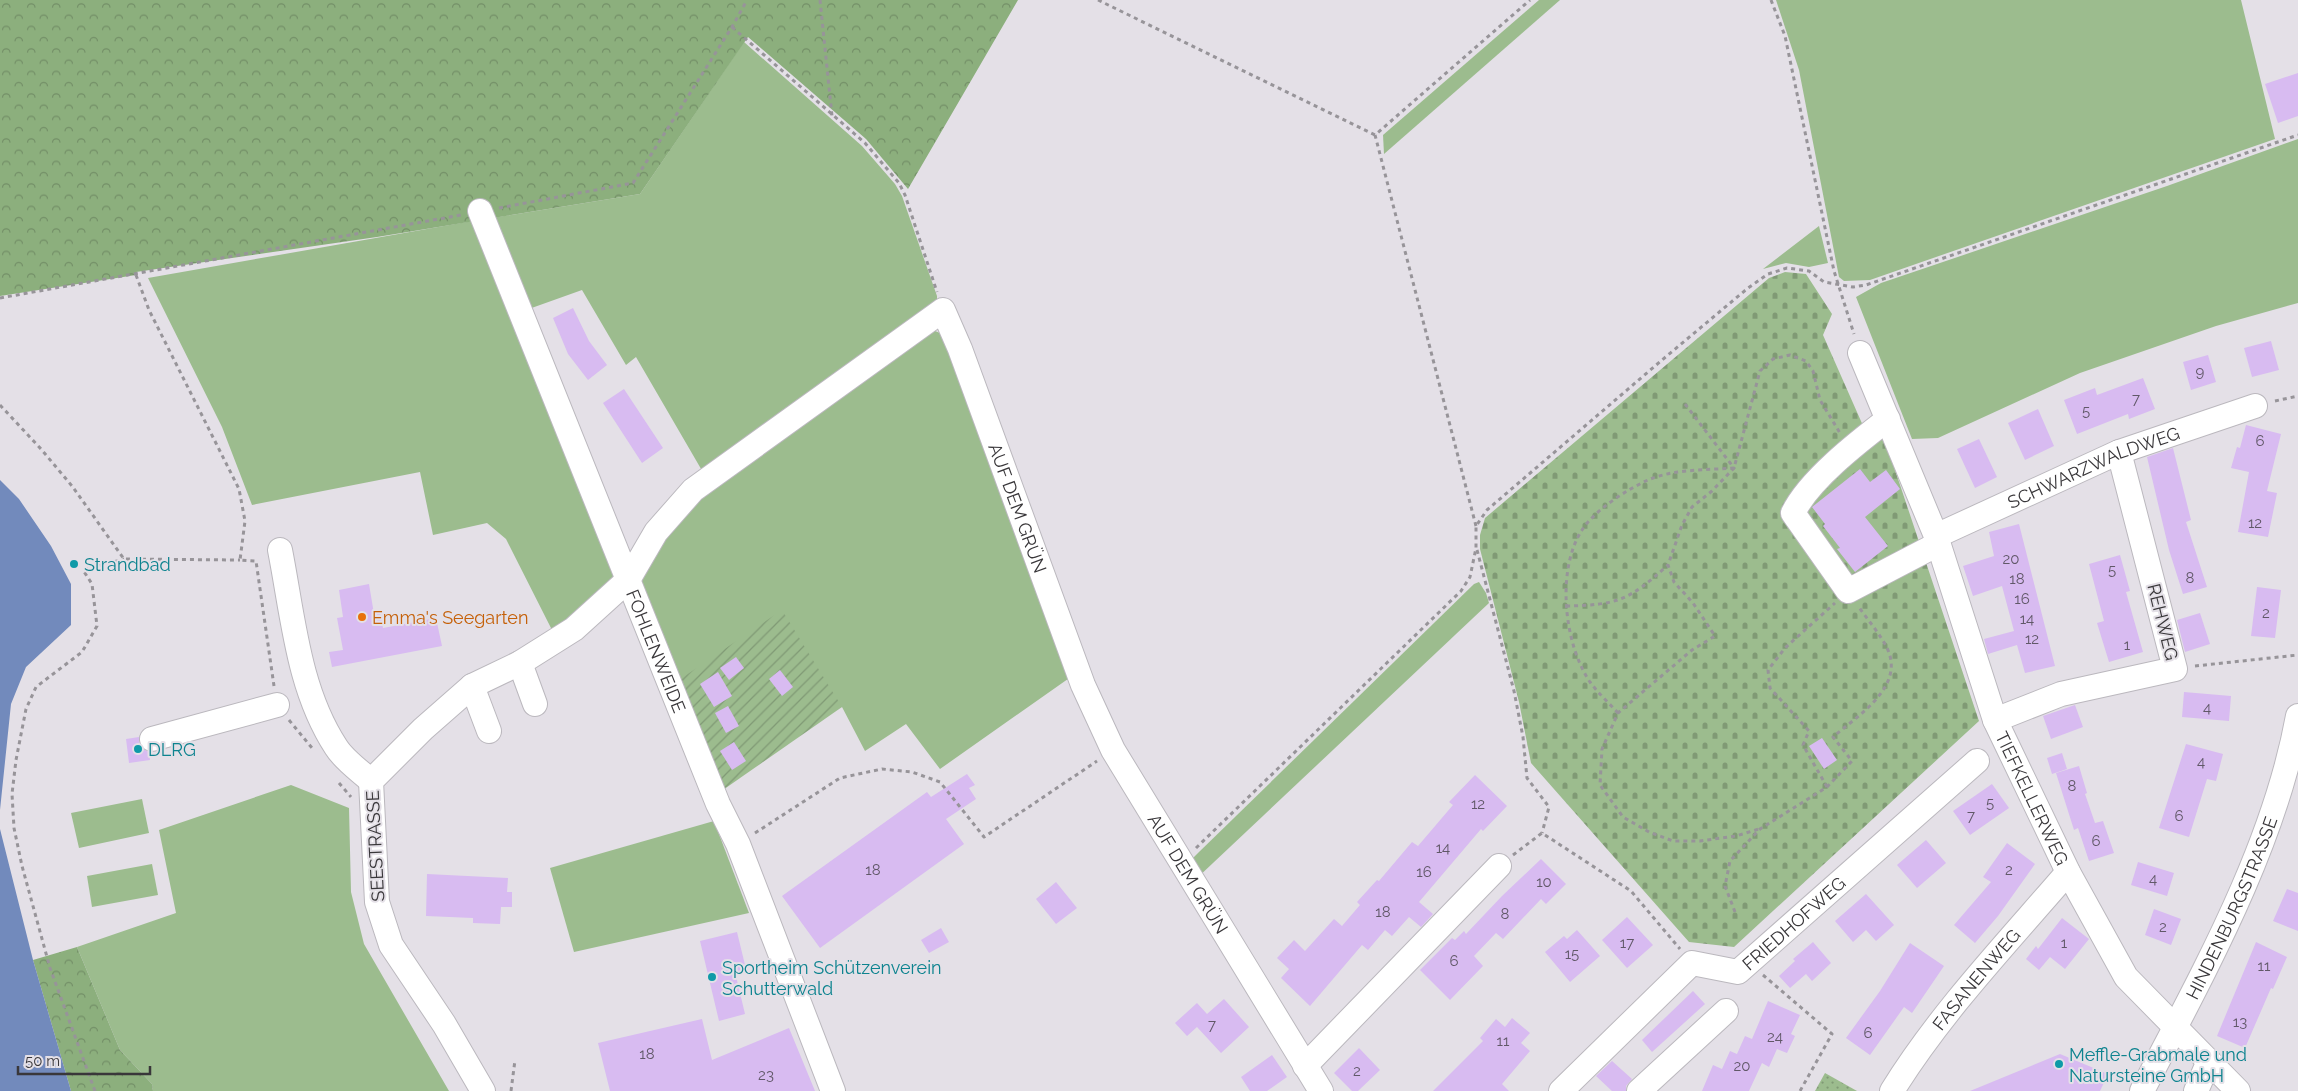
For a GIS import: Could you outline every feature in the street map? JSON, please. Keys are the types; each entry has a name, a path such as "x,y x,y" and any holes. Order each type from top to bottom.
{"street":[{"name":"FOHLENWEIDE","path":"480,211 718,804 738,844 833,1091"},
{"path":"628,580 656,532 693,490 943,310"},
{"name":"AUF DEM GRÜN","path":"943,310 960,349 1083,685 1113,750 1183,863 1240,962 1321,1091"},
{"name":"TIEFKELLERWEG","path":"1860,353 1937,540 1995,720 2068,872 2126,977 2238,1091"},
{"name":"SCHWARZWALDWEG","path":"1937,540 2119,452 2255,406"},
{"path":"1888,420 1852,446 1799,500 1793,514 1848,591 1937,540"},
{"name":"REHWEG","path":"1995,720 2061,694 2175,669 2119,452"},
{"path":"280,550 305,676 320,718 337,749 371,781"},
{"name":"SEESTRASSE","path":"483,1091 444,1024 391,945 377,902 371,781 423,729 472,686 520,663 574,629 628,580"},
{"path":"520,663 535,704"},
{"path":"472,686 489,731"},
{"path":"152,739 277,705"},
{"name":"HINDENBURGSTRASSE","path":"2142,1091 2223,930 2258,852 2293,743 2298,716"},
{"name":"FRIEDHOFWEG","path":"1692,963 1738,972 1977,761"},
{"path":"1305,1066 1499,866"},
{"name":"FASANENWEG","path":"1892,1091 1918,1050 2068,872"},
{"path":"1561,1091 1692,963"},
{"path":"1639,1091 1726,1011"},
{"path":"2196,1091 2209,1061"}],"path":[{"path":"0,298 136,275 632,183 732,27 747,0"},
{"path":"820,0 832,116"},
{"path":"1098,0 1375,136 1476,526 1476,548 1470,577 1461,591 1183,863"},
{"path":"1375,136 1530,0"},
{"path":"1771,0 1785,36 1834,271 1860,353"},
{"path":"732,27 865,143 899,183 905,195 943,310"},
{"path":"1476,526 1487,510 1576,433 1748,288 1768,274 1788,268 1809,271 1824,282 1853,287 1866,285 2298,135"},
{"path":"136,275 149,310 239,489 245,521 240,560"},
{"path":"1566,606 1611,603 1635,593 1668,565 1682,525 1692,507 1712,491 1734,468 1760,371 1773,360 1790,355 1806,361 1813,371 1820,400 1834,426 1852,446"},
{"path":"1685,404 1734,468"},
{"path":"0,405 72,486 124,559"},
{"path":"1618,713 1590,682 1574,648 1566,606 1569,556 1582,529 1615,497 1650,479 1686,471 1734,468"},
{"path":"1476,548 1514,691 1523,737 1527,778 1549,807 1542,833 1499,866"},
{"path":"96,1091 50,968 22,866 14,828 12,794 16,760 26,709 36,687 82,652 97,626 92,584 83,570 124,559 256,561 277,705 315,752"},
{"path":"1668,565 1674,582 1693,603 1715,636 1692,650 1618,713 1602,749 1600,785 1623,817 1649,832 1673,841 1700,841 1736,836 1760,829"},
{"path":"1735,912 1725,886 1730,861 1760,829 1827,787 1852,761 1833,737 1878,698 1887,685 1891,666 1887,649 1848,591 1785,648 1768,670 1770,688 1809,731 1803,745 1827,787"},
{"path":"2175,669 2298,655"},
{"path":"738,844 840,778 882,769 912,772 940,782 984,837 1113,750"},
{"path":"333,776 352,799"},
{"path":"1542,833 1631,891 1692,963"},
{"path":"1749,963 1832,1034 1800,1091"},
{"path":"511,1091 515,1060"}],"green space":[{"path":"0,0 1018,0 908,189 866,139 748,37 640,194 377,237 136,272 136,275 0,296"},
{"path":"1539,0 1560,0 1384,154 1383,135"},
{"path":"1776,0 2241,0 2275,139 1870,280 1844,281 1839,277 1799,70"},
{"path":"744,42 862,146 895,184 902,196 937,296 937,304 704,474 636,357 626,365 582,290 526,310 486,219 640,194"},
{"path":"2298,139 2298,303 2216,326 2080,373 1938,438 1912,439 1856,297 1881,283 2167,186"},
{"path":"478,220 618,564 610,592 552,630 506,539 487,523 433,535 420,472 252,505 222,427 148,278"},
{"path":"1819,226 1828,263 1809,267 1786,263 1763,269"},
{"path":"1785,272 1806,274 1832,314 1823,335 1868,437 1885,440 1979,721 1734,947 1689,942 1531,763 1519,702 1480,549 1480,535 1485,518 1769,278"},
{"path":"930,329 945,335 1075,674 940,769 906,724 865,751 842,707 676,682 636,577 697,496"},
{"path":"1479,582 1486,593 1489,603 1196,879 1191,860 1474,584"},
{"path":"782,610 842,707 720,792 676,682"},
{"path":"291,785 349,808 351,892 364,944 449,1091 153,1091 152,1084 120,1050 77,947 176,913 159,830"},
{"path":"142,799 149,833 79,848 71,813"},
{"path":"714,821 749,913 574,952 550,868"},
{"path":"152,864 158,895 92,907 87,876"},
{"path":"77,947 120,1050 152,1084 153,1091 71,1091 33,960"},
{"path":"1825,1073 1857,1091 1815,1091"}],"water":[{"path":"0,480 19,499 51,546 71,584 71,625 26,667 11,704 0,810"},
{"path":"0,829 33,960 71,1091 0,1091"}],"building":[{"path":"2298,73 2298,116 2278,123 2265,84"},
{"path":"573,308 589,341 607,365 588,380 568,354 553,318"},
{"path":"2271,341 2279,370 2252,377 2244,348"},
{"path":"2208,355 2216,382 2191,390 2183,362"},
{"path":"2143,378 2155,409 2129,419 2128,414 2077,434 2064,400 2095,388 2097,395"},
{"path":"624,389 663,448 642,463 603,403"},
{"path":"2038,409 2054,446 2025,460 2008,423"},
{"path":"2246,425 2281,434 2267,491 2277,493 2268,537 2238,532 2249,472 2231,468 2237,447 2240,448"},
{"path":"1979,439 1997,477 1975,488 1957,449"},
{"path":"2173,448 2191,520 2186,522 2207,587 2183,594 2169,550 2147,457"},
{"path":"1860,469 1870,482 1886,470 1900,489 1865,517 1888,546 1855,572 1837,549 1840,548 1823,526 1825,524 1812,507"},
{"path":"2019,524 2055,666 2025,673 2017,645 1988,654 1984,639 2014,631 2002,586 1973,596 1963,566 1994,556 1989,532"},
{"path":"2120,555 2130,591 2126,592 2143,652 2109,662 2097,623 2104,621 2089,564"},
{"path":"369,584 374,614 380,613 383,628 436,618 442,646 332,667 329,652 343,650 337,618 343,617 339,590"},
{"path":"2257,587 2281,590 2275,638 2251,636"},
{"path":"2200,613 2210,644 2185,652 2177,620"},
{"path":"736,657 744,668 729,680 720,668"},
{"path":"780,670 793,687 782,696 769,679"},
{"path":"718,672 732,696 714,707 700,684"},
{"path":"2184,692 2231,696 2229,721 2182,717"},
{"path":"2075,705 2083,727 2051,739 2043,716"},
{"path":"728,706 739,726 726,733 715,713"},
{"name":"DLRG","path":"139,737 139,743 143,749 149,752 150,760 129,763 126,739"},
{"path":"1822,738 1837,760 1824,769 1809,746"},
{"path":"734,742 746,761 732,770 720,751"},
{"path":"2186,744 2223,754 2216,781 2207,779 2189,837 2159,828"},
{"path":"2062,753 2067,769 2052,774 2047,758"},
{"path":"2079,766 2087,793 2085,794 2095,823 2103,821 2114,853 2089,861 2078,828 2074,830 2056,773"},
{"path":"967,774 975,785 969,788 976,799 946,819 964,844 820,948 782,896 927,792 931,797"},
{"path":"1475,775 1507,806 1483,831 1481,829 1419,902 1433,914 1421,927 1409,917 1392,936 1385,930 1368,950 1362,945 1310,1006 1281,978 1289,969 1277,958 1294,940 1305,951 1334,919 1342,926 1360,905 1357,902 1377,880 1379,881 1412,842 1418,846 1453,805 1449,802"},
{"path":"1992,784 2009,808 1970,835 1953,811"},
{"path":"1926,840 1946,863 1917,888 1897,865"},
{"path":"2007,843 2035,864 1998,916 1975,943 1954,925 1991,882 1983,877"},
{"path":"1541,859 1566,884 1546,904 1541,899 1503,939 1496,933 1474,956 1483,966 1450,1000 1420,970 1452,938 1455,940 1464,931 1466,934"},
{"path":"2138,862 2174,873 2167,896 2131,885"},
{"path":"427,874 508,878 507,892 512,892 512,907 501,907 500,924 473,923 473,918 426,916"},
{"path":"1056,882 1077,908 1056,924 1036,899"},
{"path":"2287,889 2298,893 2298,931 2273,921"},
{"path":"1866,894 1894,925 1876,941 1866,930 1853,942 1835,921"},
{"path":"2154,909 2181,919 2171,945 2145,935"},
{"path":"1627,917 1653,945 1627,968 1602,940"},
{"path":"2062,918 2089,939 2065,969 2050,957 2039,970 2026,959 2036,946 2038,949"},
{"path":"941,928 949,942 929,953 921,940"},
{"path":"1577,930 1600,956 1570,982 1545,952 1564,936 1567,939"},
{"name":"Sportheim Schützenverein Schutterwald","path":"737,932 746,969 735,972 745,1014 719,1021 700,941"},
{"path":"1813,942 1831,963 1812,981 1806,974 1790,988 1779,976 1795,961 1793,959"},
{"path":"2256,942 2287,957 2273,989 2271,988 2245,1048 2217,1036"},
{"path":"1910,943 1944,966 1912,1013 1904,1007 1870,1055 1846,1038 1880,991"},
{"path":"1693,991 1705,1004 1652,1052 1642,1040"},
{"path":"1224,999 1249,1027 1221,1053 1197,1027 1187,1036 1175,1023 1197,1003 1207,1014"},
{"path":"1768,1001 1800,1015 1791,1034 1795,1036 1787,1053 1777,1049 1769,1067 1762,1063 1749,1091 1702,1091 1713,1065 1722,1069 1730,1051 1737,1054 1745,1036 1752,1039"},
{"path":"1512,1018 1530,1033 1521,1043 1530,1051 1502,1084 1509,1091 1433,1091 1483,1041 1480,1038 1496,1019 1505,1027"},
{"path":"702,1019 712,1060 789,1028 815,1091 610,1091 598,1043"},
{"path":"1359,1048 1380,1070 1358,1091 1352,1091 1334,1073"},
{"name":"Meffle-Grabmale und Natursteine GmbH","path":"2060,1054 2108,1074 2100,1091 1970,1091"},
{"path":"1272,1055 1287,1077 1267,1091 1250,1091 1241,1077"},
{"path":"1612,1061 1632,1079 1626,1086 1626,1091 1612,1091 1596,1076"}],"place":[{"name":"Strandbad","path":"74,564"},
{"name":"Emma's Seegarten","path":"362,617"},
{"name":"DLRG","path":"138,749"},
{"name":"Sportheim Schützenverein Schutterwald","path":"712,977"},
{"name":"Meffle-Grabmale und Natursteine GmbH","path":"2059,1064"}]}
